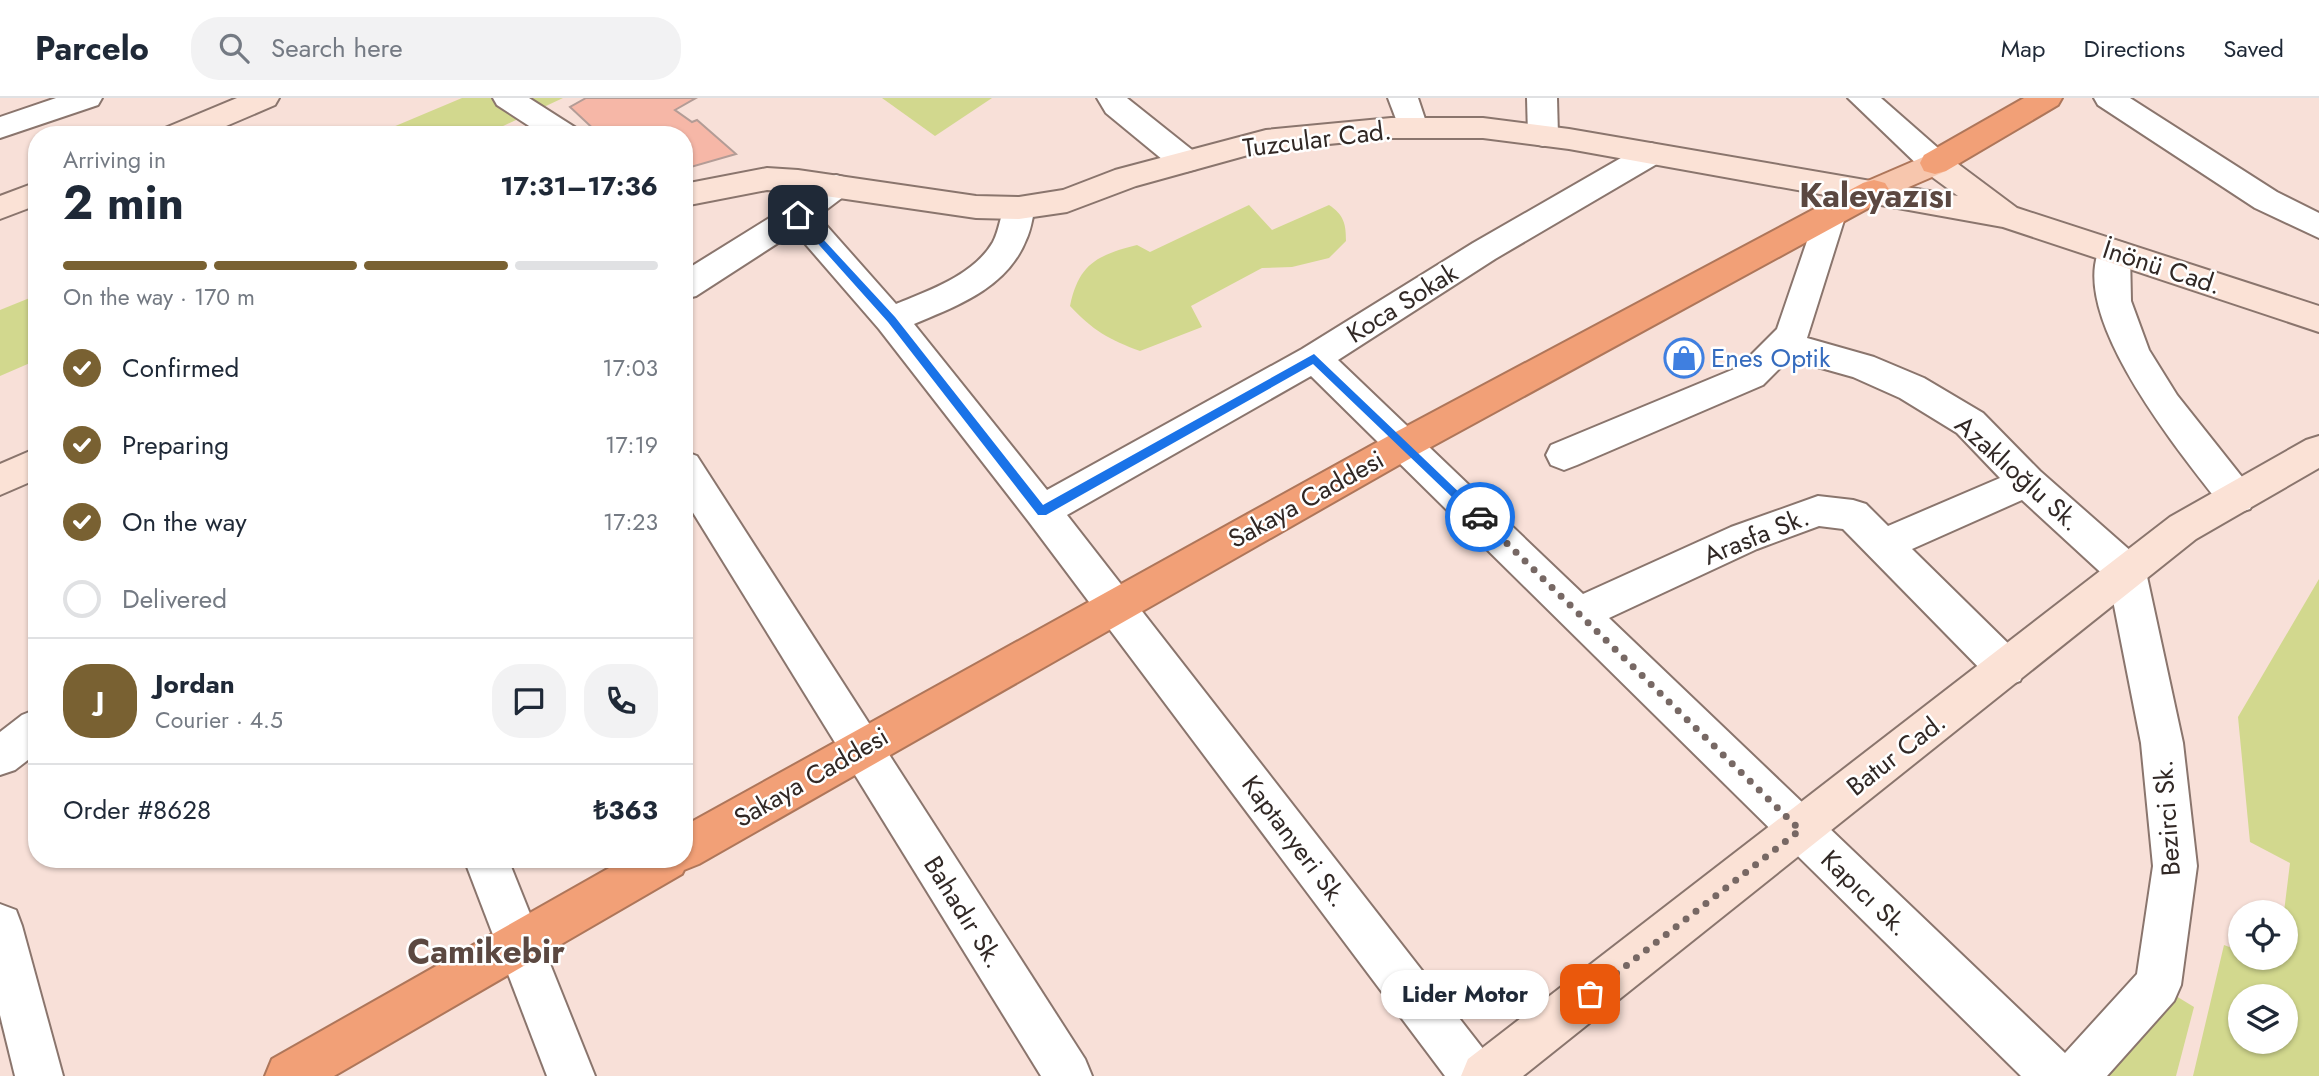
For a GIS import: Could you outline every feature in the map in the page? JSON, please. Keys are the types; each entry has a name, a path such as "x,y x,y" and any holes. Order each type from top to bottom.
{"highway":[{"path":"1935,163 2047,98"},
{"name":"Sakaya Caddesi","path":"693,844 1405,444 1874,191"},
{"path":"289,1076 651,868"}],"main road":[{"path":"197,126 264,98"},
{"name":"Tuzcular Cad.","path":"693,193 767,179 836,186 976,207 1019,208 1067,201 1126,178 1266,140 1413,128 1483,128 1543,136 1874,191"},
{"name":"Sakaya Caddesi","path":"1874,191 1935,163"},
{"name":"İnönü Cad.","path":"1935,163 2006,216"},
{"name":"İnönü Cad.","path":"1874,191 2006,216 2319,319"},
{"path":"0,208 28,197"},
{"name":"Batur Cad.","path":"1485,1076 2183,528 2319,450"},
{"path":"0,480 28,467"}],"street":[{"path":"0,128 87,98"},
{"path":"508,98 551,126"},
{"path":"1112,98 1117,106 1185,161"},
{"path":"1403,98 1413,128"},
{"path":"1542,98 1543,136"},
{"path":"1863,98 1935,163"},
{"path":"2109,98 2266,200 2319,227"},
{"name":"Koca Sokak","path":"1042,511 1314,358 1484,251 1651,155"},
{"path":"693,282 798,215 836,186"},
{"path":"891,320 951,294 988,270 1008,245 1019,208"},
{"path":"1564,455 1751,376 1792,335 1830,214"},
{"name":"Kaptanyeri Sk.","path":"798,215 891,320 1042,511 1475,1076"},
{"path":"2114,252 2113,299 2133,351 2175,421 2237,498"},
{"name":"Azaklıoğlu Sk.","path":"1782,344 1862,366 1912,388 1970,423 2027,482 2127,572"},
{"name":"Kapıcı Sk.","path":"1314,358 2055,1076"},
{"name":"Bahadır Sk.","path":"693,480 1068,1076"},
{"path":"1885,544 2027,482"},
{"name":"Arasfa Sk.","path":"1579,614 1744,538 1818,511 1853,515 1885,544 2006,668"},
{"name":"Bezirci Sk.","path":"2074,1076 2158,985 2175,866 2162,743 2127,572"},
{"path":"0,756 28,735"},
{"path":"489,868 571,1076"},
{"path":"0,926 39,1076"}],"green space":[{"path":"462,98 563,98 503,126 395,126"},
{"path":"882,98 992,98 935,136"},
{"path":"1249,205 1272,230 1329,205 1343,220 1346,241 1329,258 1292,267 1262,268 1191,306 1202,327 1140,351 1102,333 1070,306 1085,270 1101,257 1137,245 1150,252"},
{"path":"28,299 28,364 0,376 0,310"},
{"path":"2319,579 2319,1076 2193,1076 2224,945 2228,946 2228,970 2298,970 2298,900 2285,900 2290,863 2250,842 2238,717"},
{"path":"2158,985 2194,1007 2176,1076 2075,1076"}],"building":[{"path":"586,98 696,98 675,110 692,122 697,120 736,154 693,166 693,126 590,126 570,107"}],"way so far":[{"path":"1480,517 1800,830 1590,994"}],"place":[{"name":"Enes Optik","path":"1684,358"},
{"name":"Lider Motor","path":"1590,994"}],"district":[{"name":"Kaleyazısı","path":"1876,195"},
{"name":"Camikebir","path":"486,951"}],"route":[{"path":"798,215 891,320 1042,511 1314,358 1480,517"}]}
